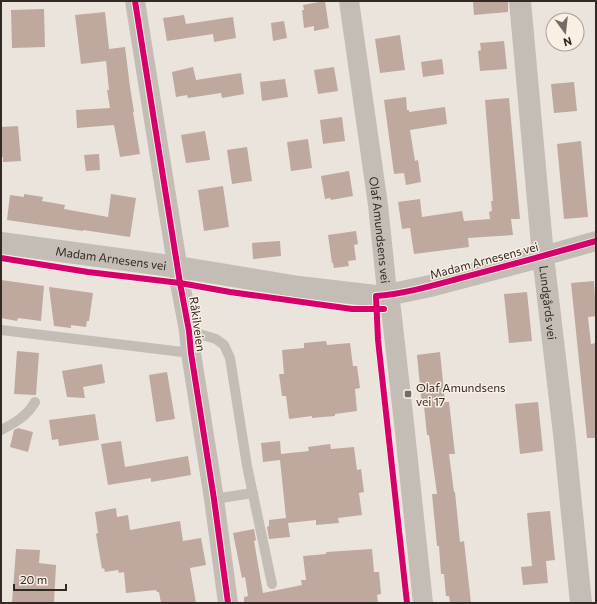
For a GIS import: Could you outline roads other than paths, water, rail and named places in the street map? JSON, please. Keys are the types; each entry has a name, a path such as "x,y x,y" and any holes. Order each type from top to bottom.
{"street":[{"name":"Råkilveien","path":"135,1 189,332 228,603"},
{"name":"Olaf Amundsens vei","path":"349,1 378,206 404,423 423,603"},
{"name":"Lundgårds vei","path":"520,1 543,256 564,434 581,603"},
{"name":"Madam Arnesens vei","path":"1,243 178,267 300,287 376,296 388,295 436,284 596,241"}],"lane":[{"path":"1,330 191,353"},
{"path":"189,332 216,339 224,345 230,358 247,466 272,584"},
{"path":"1,430 24,416 35,402"},
{"path":"214,499 253,493"}],"place":[{"name":"Olaf Amundsens vei 17","path":"408,394"}]}
